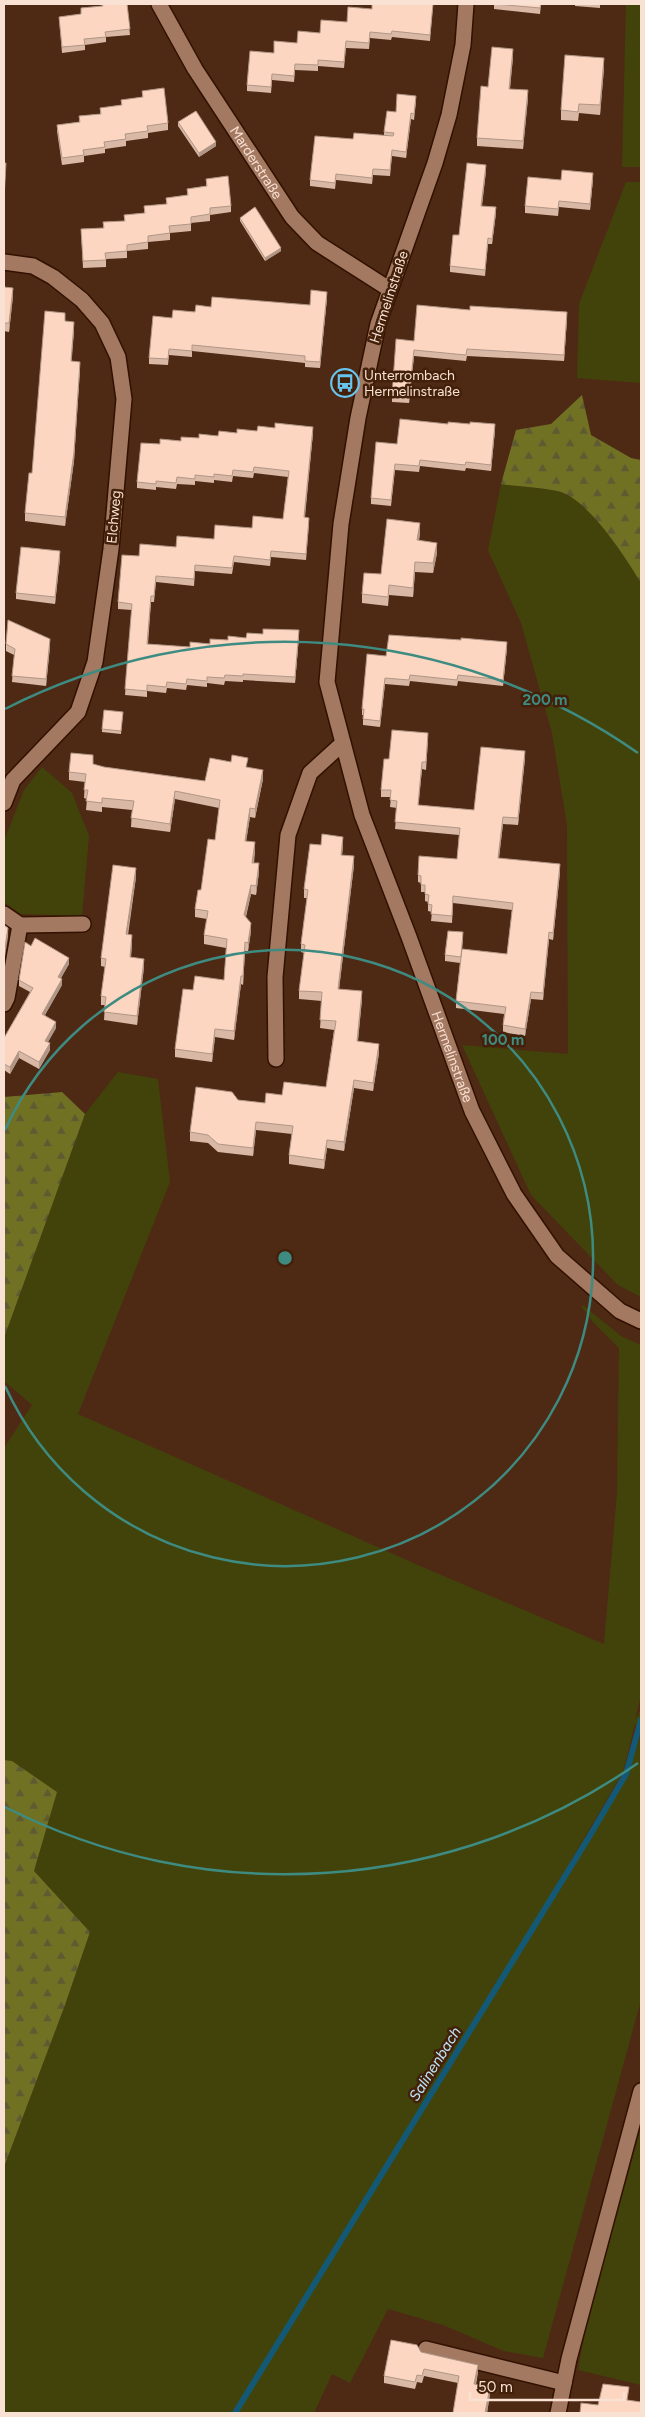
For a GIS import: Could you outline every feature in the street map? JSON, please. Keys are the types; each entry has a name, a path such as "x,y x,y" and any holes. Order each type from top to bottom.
{"street":[{"name":"Marderstraße","path":"159,4 195,69 292,217 317,243 389,289"},
{"name":"Hermelinstraße","path":"466,4 463,45 449,115 435,163 378,324 358,418 341,524 327,682 362,815 409,936 472,1110 514,1194 557,1256 620,1312 641,1321"},
{"name":"Elchweg","path":"4,262 33,266 53,277 87,306 102,323 118,357 124,399 111,550 95,662 78,712 13,780 4,803"},
{"path":"276,1059 276,977 288,835 310,773 343,744"},
{"path":"4,914 20,925 83,924"},
{"path":"4,1004 7,998 20,925"},
{"path":"558,2413 569,2359 641,2092"},
{"path":"426,2349 564,2383"}],"shaded area":[{"path":"626,4 641,4 641,167 622,167"},
{"path":"626,182 641,182 641,383 577,378 579,304"},
{"path":"501,484 554,490 572,497 595,518 641,583 641,1297 618,1285 531,1195 462,1045 568,1054 567,825 552,733 521,623 488,550"},
{"path":"42,767 72,793 89,836 82,916 21,914 4,902 4,841 24,790"},
{"path":"118,1072 158,1079 170,1182 78,1414 427,1569 604,1644 617,1493 619,1348 593,1322 581,1306 584,1306 621,1336 641,1345 641,1695 635,1720 641,1709 641,1734 641,2000 543,2358 504,2351 443,2325 388,2309 350,2383 332,2374 314,2413 4,2413 4,2167 65,2005 90,1932 34,1871 57,1792 12,1761 4,1760 4,1448 32,1405 4,1381 4,1338 85,1114","holes":["635,1724 641,1734 626,1774 484,2008 623,1772"]},
{"path":"641,2128 641,2385 578,2370 588,2317"}],"green space":[{"path":"582,395 591,435 631,458 641,460 641,583 595,518 572,497 554,490 501,484 516,430 551,424"},
{"path":"62,1092 85,1114 4,1338 4,1097"},
{"path":"4,1760 12,1761 57,1792 34,1871 90,1932 65,2005 4,2167"}],"building":[{"path":"102,4 127,4 130,29 105,32 106,37 84,39 85,45 62,47 59,17 81,14 81,8 103,6"},
{"path":"372,4 433,4 430,35 392,31 391,34 370,32 369,43 346,41 344,62 318,60 318,65 295,64 294,76 272,74 271,87 247,85 250,51 274,53 274,41 297,43 298,31 320,33 321,20 347,22 348,7 372,9"},
{"path":"495,4 541,4 540,8"},
{"path":"492,47 513,49 509,89 528,90 523,141 477,138 481,86 488,87"},
{"path":"565,55 604,58 600,105 579,104 578,112 561,110"},
{"path":"164,88 168,123 147,126 148,131 125,134 126,139 104,142 105,147 83,150 84,155 62,158 57,125 80,122 79,116 101,114 100,108 122,105 121,100 143,97 142,91"},
{"path":"397,94 416,96 414,114 411,113 406,152 392,150 390,170 373,169 372,178 336,174 335,183 310,180 315,136 353,139 354,133 393,136 394,133 384,132 387,111 396,112"},
{"path":"196,111 216,142 199,153 178,122"},
{"path":"4,163 6,163 4,198"},
{"path":"467,163 486,165 481,206 496,207 492,239 488,238 485,270 450,266 453,235 459,235"},
{"path":"562,170 593,173 590,204 559,201 558,209 525,206 528,177 561,180"},
{"path":"228,176 231,206 210,208 210,214 191,217 191,224 169,226 170,233 148,236 148,242 127,245 127,251 105,253 106,260 83,261 81,229 104,228 103,222 125,221 124,215 145,213 144,206 167,204 166,198 188,195 187,189 207,186 206,179"},
{"path":"255,207 281,248 265,258 240,218"},
{"path":"4,287 13,288 9,323 4,323"},
{"path":"311,290 327,292 320,362 305,361 305,356 192,345 192,351 169,349 168,359 149,358 153,316 172,318 173,310 195,312 196,305 211,307 212,297 310,305"},
{"path":"417,305 470,310 470,306 567,312 564,355 467,349 466,355 414,350 409,397 392,396 396,339 414,341"},
{"path":"45,311 65,313 65,321 74,322 71,361 80,362 74,452 65,517 25,513 29,473 32,473"},
{"path":"400,419 448,424 448,422 470,424 470,422 495,424 491,465 466,462 465,465 420,460 419,466 395,464 391,500 371,498 376,442 397,444"},
{"path":"275,423 313,427 304,517 309,518 306,554 271,551 270,560 234,556 232,568 195,565 194,579 156,576 154,596 151,596 147,644 190,647 190,642 210,644 210,639 228,640 228,636 246,638 247,633 263,634 263,629 299,630 295,677 243,674 243,676 225,675 224,678 207,677 207,681 187,679 186,684 167,682 166,687 147,685 147,691 125,689 132,604 118,602 122,555 139,556 140,544 176,547 177,536 214,539 215,525 252,528 253,516 283,519 289,471 254,467 253,472 233,470 232,476 214,474 214,477 195,475 195,479 177,477 176,483 156,481 156,484 137,482 141,443 160,444 160,439 181,441 181,437 199,438 199,434 218,436 219,431 237,433 237,429 257,431 258,426 275,428"},
{"path":"387,519 420,523 417,540 437,543 433,563 415,562 413,588 389,585 388,597 362,594 364,573 381,574"},
{"path":"21,547 60,551 55,597 16,593"},
{"path":"8,620 50,639 46,679 12,676 15,649 6,644"},
{"path":"389,635 507,642 503,680 458,675 457,680 410,675 409,680 385,678 380,721 363,719 364,709 362,709 367,654 386,656"},
{"path":"104,710 123,712 121,731 102,729"},
{"path":"392,730 428,733 426,762 422,762 418,805 474,810 481,747 525,751 518,818 503,817 498,858 560,864 553,933 549,932 543,993 531,992 525,1029 503,1025 506,1007 456,1001 462,949 507,954 513,903 453,896 452,916 431,914 432,905 428,904 429,895 425,894 425,885 421,885 421,876 418,875 419,856 457,859 460,828 395,822 397,801 390,800 391,790 381,790 384,759 389,759"},
{"path":"71,753 93,755 93,764 104,767 205,781 210,758 231,762 232,755 248,758 246,767 263,770 255,809 250,808 245,841 255,842 252,863 259,863 256,886 251,885 244,915 251,923 248,943 245,942 243,976 241,976 234,1031 215,1029 212,1054 175,1049 183,989 193,990 195,976 224,980 227,939 204,935 208,911 195,909 198,890 201,890 208,839 215,840 220,800 175,791 170,824 131,818 134,801 102,798 102,803 86,801 88,790 84,790 86,774 69,772"},
{"path":"322,834 343,837 341,855 354,856 338,989 362,991 357,1041 379,1044 373,1083 354,1080 344,1142 327,1140 324,1160 289,1155 293,1126 256,1122 253,1148 218,1144 208,1135 190,1132 196,1087 232,1092 238,1100 265,1103 266,1093 282,1095 284,1082 326,1087 336,1021 320,1020 322,992 299,991 305,945 301,944 308,890 304,889 310,844 321,845"},
{"path":"113,865 136,868 126,934 132,935 130,957 144,959 137,1016 104,1012 106,997 101,996 106,959 101,958"},
{"path":"4,925 8,928 4,954"},
{"path":"448,931 463,932 461,957 445,955"},
{"path":"35,938 69,958 58,977 62,979 42,1014 56,1022 45,1041 50,1043 39,1062 19,1051 10,1067 4,1064 4,1038 33,988 19,980 25,942 31,946"},
{"path":"391,2340 417,2345 421,2352 478,2365 474,2384 490,2387 485,2413 453,2413 459,2376 424,2369 422,2376 417,2375 415,2382 384,2376"},
{"path":"603,2384 629,2387 627,2400 641,2402 641,2413 580,2413 581,2403 598,2405"}],"waterway":[{"name":"Salinenbach","path":"235,2413 626,1774 641,1720"}],"place":[{"name":"Unterrombach Hermelinstraße","path":"345,383"}]}
